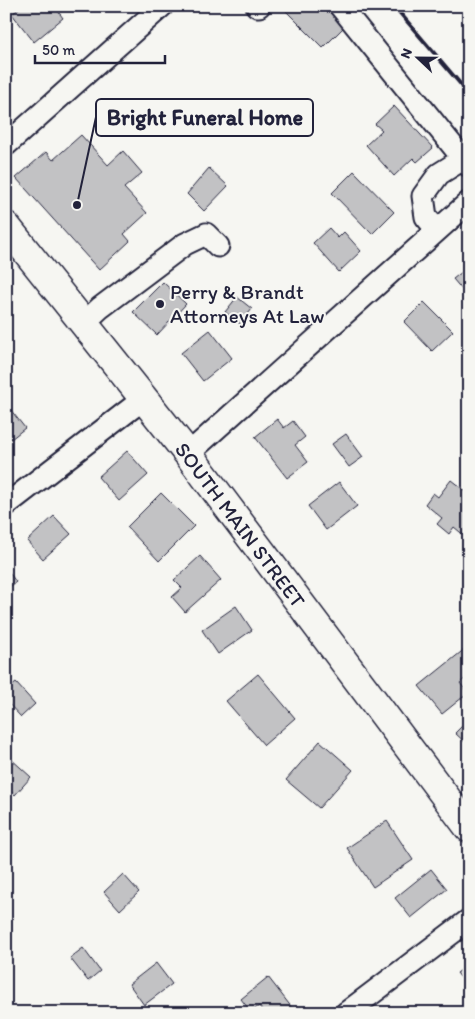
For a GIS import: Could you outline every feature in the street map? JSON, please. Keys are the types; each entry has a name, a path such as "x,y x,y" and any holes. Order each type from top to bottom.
{"main road":[{"name":"SOUTH MAIN STREET","path":"6,226 142,400 188,454 469,828"}],"street":[{"path":"6,144 162,6"},
{"path":"340,6 466,162 438,174 423,196 426,217 437,230"},
{"path":"188,454 469,202"},
{"path":"83,324 100,308 185,244 206,234 218,246"},
{"path":"6,505 142,400"},
{"path":"346,1013 469,920"}],"building":[{"path":"22,6 54,6 63,18 34,42 12,14"},
{"path":"286,6 323,6 344,27 323,48 284,9"},
{"path":"394,106 433,148 417,162 413,158 394,176 366,145 382,130 375,124"},
{"path":"81,135 108,165 123,151 142,173 124,188 147,213 124,234 130,241 99,270 16,178 46,152 53,160"},
{"path":"209,168 228,186 204,211 187,194"},
{"path":"354,171 394,212 372,234 332,193"},
{"path":"329,228 338,238 344,232 361,251 339,272 313,243"},
{"path":"462,272 469,280 469,288 464,292 453,279"},
{"path":"163,282 186,304 157,335 133,312"},
{"path":"237,297 252,309 240,324 225,312"},
{"path":"424,302 453,331 432,351 404,322"},
{"path":"210,330 232,358 203,381 181,353"},
{"path":"6,404 25,428 6,443"},
{"path":"277,419 284,428 293,421 305,437 295,445 308,462 287,478 255,437"},
{"path":"346,434 363,457 349,467 332,444"},
{"path":"127,451 148,475 119,501 98,477"},
{"path":"451,480 469,494 469,533 466,537 454,527 449,534 437,524 442,518 425,504 433,493 438,497"},
{"path":"339,482 357,506 326,530 308,506"},
{"path":"161,493 194,526 159,561 127,527"},
{"path":"54,516 71,534 43,559 27,541"},
{"path":"200,556 221,580 185,612 172,597 182,588 174,580"},
{"path":"6,568 16,582 6,590"},
{"path":"236,606 252,630 218,654 202,630"},
{"path":"466,648 469,651 469,675 460,683 468,693 442,714 419,686"},
{"path":"258,674 295,718 264,745 226,701"},
{"path":"16,683 35,704 21,717 6,701 6,691"},
{"path":"469,719 469,746 455,733"},
{"path":"320,741 353,770 319,808 286,780"},
{"path":"10,758 31,777 15,795 6,787 6,762"},
{"path":"387,821 413,860 373,887 347,848"},
{"path":"431,869 447,889 411,918 395,898"},
{"path":"123,874 139,892 120,910 104,892"},
{"path":"83,948 100,971 88,981 70,958"},
{"path":"156,963 172,984 144,1005 129,984"},
{"path":"469,964 469,988 457,973"},
{"path":"268,977 296,1013 264,1013 259,1006 251,1012 241,999"}],"railway":[{"path":"394,6 469,94"}],"place":[{"name":"Bright Funeral Home","path":"77,205"},
{"name":"Perry & Brandt Attorneys At Law","path":"160,304"}]}
